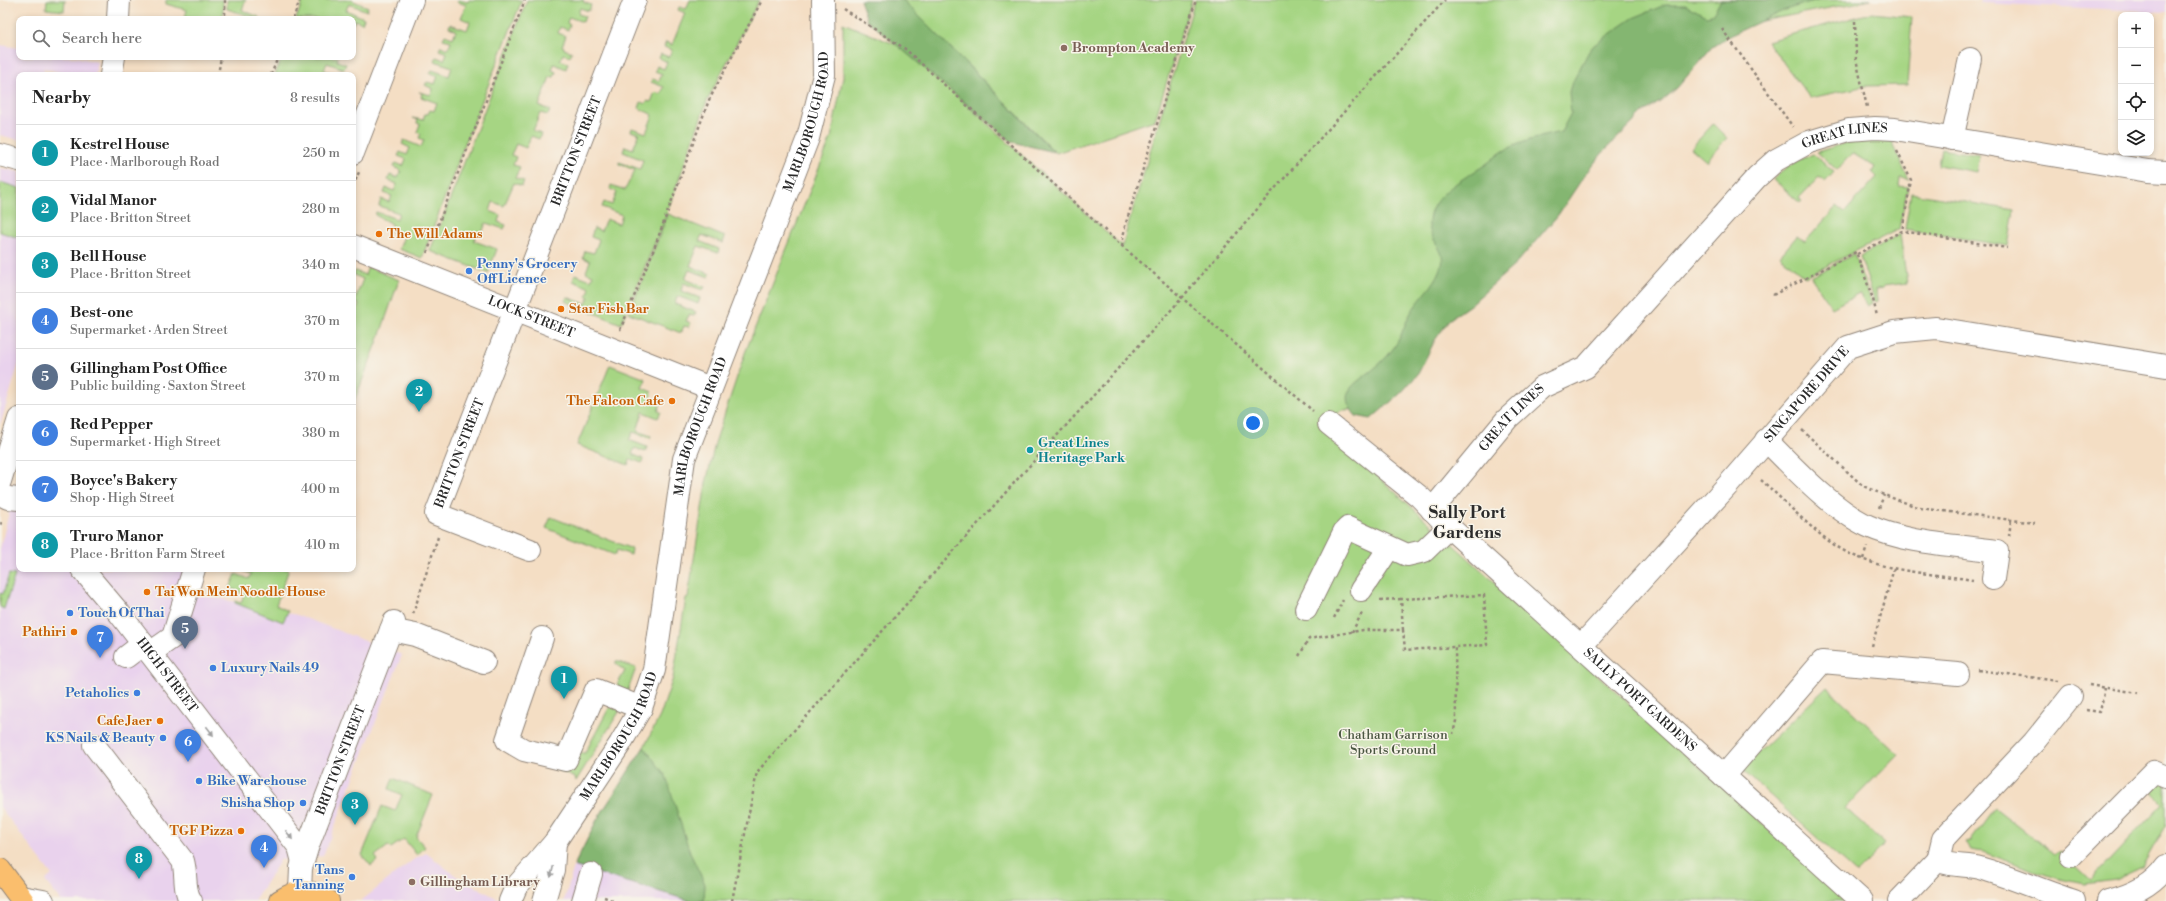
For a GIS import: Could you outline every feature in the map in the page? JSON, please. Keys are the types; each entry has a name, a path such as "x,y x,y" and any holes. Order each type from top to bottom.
{"main road":[{"path":"0,870 22,899"},
{"path":"280,901 300,891 314,894 328,901"}],"street":[{"path":"118,16 119,0"},
{"path":"356,144 412,0"},
{"name":"BRITTON STREET","path":"444,518 436,514 635,0"},
{"name":"MARLBOROUGH ROAD","path":"510,901 516,887 556,842 641,708 654,670 684,458 710,388 799,164 810,132 824,75 832,4"},
{"path":"1952,139 1970,59"},
{"path":"112,72 114,60"},
{"name":"GREAT LINES","path":"1426,504 1507,419 1542,387 1586,366 1612,349 1757,177 1776,160 1805,144 1840,132 1867,128 1887,128 2140,170 2166,172"},
{"path":"0,155 16,159"},
{"name":"LOCK STREET","path":"356,247 710,388"},
{"name":"SINGAPORE DRIVE","path":"1581,646 1848,347 1894,332 1936,328 2166,366"},
{"name":"SALLY PORT GARDENS","path":"1329,424 1426,504 1449,527 1862,901"},
{"path":"0,481 16,429"},
{"path":"1766,440 1820,491 1844,511 1866,525 1905,537 1997,551 1993,579"},
{"path":"0,494 8,498 16,499"},
{"path":"444,518 530,550"},
{"path":"1306,609 1346,529 1351,528 1389,548 1407,555 1421,553 1449,527"},
{"path":"1353,593 1389,548"},
{"name":"HIGH STREET","path":"84,572 147,648 299,847 303,862"},
{"path":"126,657 173,637 193,572"},
{"path":"393,626 484,662"},
{"name":"BRITTON STREET","path":"300,891 303,862 393,626"},
{"path":"542,638 507,740 524,750 566,760 596,690 641,708"},
{"path":"1724,776 1822,662 1958,674"},
{"path":"1899,901 1938,860 1943,839 2034,742 2076,693"},
{"path":"94,745 183,861 186,871 186,892 191,901"},
{"path":"2071,856 2154,772 2166,777"},
{"name":"MARLBOROUGH ROAD","path":"544,901 553,870 556,842"},
{"path":"1938,860 1944,864 1967,865 1984,869 2074,901"},
{"path":"2108,901 2145,886 2166,866"},
{"path":"583,901 591,874"},
{"path":"22,899 43,901"}],"path":[{"path":"225,0 225,16"},
{"path":"294,16 300,0"},
{"path":"424,261 525,0"},
{"path":"620,332 650,261 709,100 762,0"},
{"path":"1122,246 1125,226 1196,0"},
{"path":"732,901 757,772 1023,472 1182,298 1270,194 1446,0"},
{"path":"832,4 904,48 1122,246 1329,424"},
{"path":"1855,21 1855,44 1858,68 1867,103 1867,128"},
{"path":"1722,29 1805,144"},
{"path":"218,72 220,60"},
{"path":"273,72 277,60"},
{"path":"1895,147 1911,180 1902,231"},
{"path":"1773,295 1854,252 1857,254 1902,231 2007,248"},
{"path":"1857,254 1873,299 1878,323"},
{"path":"1797,426 1862,486 1883,495 1920,508 2035,524"},
{"name":"BRITTON STREET","path":"393,626 410,622 444,518"},
{"path":"0,523 5,525"},
{"path":"1866,666 1894,568"},
{"path":"1334,618 1353,593"},
{"path":"1484,595 1487,645 1405,650 1403,630 1401,598 1484,595"},
{"path":"1299,656 1308,640 1312,639 1363,630 1403,630"},
{"path":"1453,734 1456,720 1455,647"},
{"path":"1958,674 1958,667 2076,693 2105,688 2138,693"},
{"path":"2076,693 2100,712 2105,688"}],"shaded area":[{"path":"1980,0 2166,0 2166,12 1980,3"},
{"path":"0,45 16,48 16,60 89,60 98,62 96,72 58,72 44,68 43,72 16,72 16,139 0,135"},
{"path":"0,168 16,171 16,373 0,425"},
{"path":"16,485 16,572 196,572 189,592 297,615 402,655 323,856 279,860 278,864 254,901 61,901 45,881 52,875 0,807 0,549"},
{"name":"Gillingham Library","path":"426,853 456,876 502,901 361,901 413,860"},
{"path":"575,863 704,901 564,901"}],"green space":[{"path":"47,0 65,0 64,11 46,9"},
{"path":"166,0 223,0 223,16 185,16 187,10 166,4"},
{"path":"227,0 246,0 242,10 257,16 249,16 227,9"},
{"path":"303,0 351,0 368,7 367,11 349,4 346,10 364,18 362,23 356,20 356,16 297,16"},
{"path":"458,0 468,2 469,0 522,0 464,146 422,258 399,249 404,236 389,230 392,224 375,215 376,212 397,219 399,213 379,206 381,199 389,202 392,196 384,193 386,188 394,191 397,184 388,180 390,175 398,178 401,171 394,167 396,163 403,166 406,159 398,156 400,152 407,155 410,148 402,144 404,140 421,147 424,140 419,138 421,134 417,132 420,124 417,123 418,120 412,118 423,120 425,114 428,114 430,110 434,111 437,103 421,97 422,93 419,92 431,95 433,89 425,85 427,82 435,84 438,76 430,73 432,70 449,76 452,67 435,61 436,57 444,60 447,53 439,50 441,46 448,49 451,41 443,39 445,35 453,38 456,30 449,27 450,24 467,30 470,22 461,18 466,5 457,2"},
{"path":"527,0 584,0 583,2 591,5 589,11 580,8 578,14 585,16 583,22 569,17 567,23 570,25 568,30 560,27 558,33 566,36 562,46 564,49 572,52 570,56 563,54 560,60 568,63 566,69 554,64 552,70 556,72 554,77 550,77 539,106 550,110 548,115 540,113 533,131 541,134 539,139 531,136 526,148 516,144 511,155 516,157 513,165 520,167 515,178 524,181 522,186 514,183 504,206 493,202 490,211 500,215 498,222 506,225 504,229 486,223 481,235 477,234 474,241 497,249 488,273 430,251"},
{"path":"690,0 759,0 707,101 664,221 621,324 565,301 567,297 586,304 589,297 587,296 590,288 573,281 575,274 591,280 593,275 586,272 590,261 583,258 585,251 594,253 599,240 591,237 594,228 601,231 606,219 619,224 622,215 602,207 604,202 612,205 617,192 610,189 611,185 625,190 635,170 619,164 619,162 640,169 643,160 623,152 625,146 633,149 639,134 631,131 632,128 646,133 653,115 639,108 641,102 645,104 647,101 651,102 655,92 661,94 664,87 651,82 652,79 659,81 662,74 655,71 657,66 664,69 667,62 659,58 661,54 669,57 672,50 664,47 666,42 672,45 685,13 678,10 679,7 686,9"},
{"path":"860,0 903,0 1054,152 1012,142 867,20"},
{"name":"Brompton Academy","path":"903,0 1192,0 1155,120 1056,153"},
{"name":"Great Lines Heritage Park","path":"1195,0 1871,0 1668,39 1365,409 1341,410 1325,429 1848,901 691,901 574,866 597,820 644,747 660,716 673,678 686,598 688,597 706,483 715,443 745,353 831,138 843,77 843,23 904,48 1122,246"},
{"path":"1721,0 1817,0 1785,10 1729,36 1712,47 1677,88 1663,100 1644,112 1605,150 1586,173 1558,215 1517,263 1470,305 1450,319 1435,340 1418,374 1401,393 1371,419 1356,416 1347,399 1348,393 1357,382 1381,363 1391,352 1399,339 1411,312 1434,282 1440,271 1443,259 1431,233 1429,221 1431,211 1442,195 1459,181 1507,149 1533,139 1561,132 1571,113 1569,92 1571,85 1589,51 1594,45 1633,18 1665,5 1685,5 1707,16 1713,14"},
{"path":"1871,13 1912,17 1907,85 1866,86 1810,98 1767,41"},
{"path":"281,60 337,60 346,64 344,69 327,63 324,70 330,72 276,72"},
{"path":"1713,124 1727,138 1706,161 1691,148"},
{"path":"1874,139 1893,141 1893,146 1909,179 1900,178 1899,186 1908,187 1899,229 1805,277 1780,256 1797,236 1805,242 1837,206 1845,212 1877,177 1872,172 1875,167 1852,153 1837,170 1817,152 1849,142"},
{"path":"1941,149 1979,155 1976,172 1938,165"},
{"path":"1813,154 1834,172 1825,182 1819,177 1799,198 1802,201 1800,203 1773,179 1790,165"},
{"path":"0,182 16,187 16,237 0,232"},
{"path":"1911,193 2014,210 2008,246 1905,229"},
{"path":"668,214 725,237 723,243 702,235 699,241 719,249 718,253 698,246 690,266 710,274 709,277 689,270 685,279 705,287 703,290 683,283 681,291 700,298 698,304 677,296 675,304 696,312 694,316 689,315 686,321 691,323 689,327 684,326 681,333 629,313"},
{"path":"1900,234 1907,283 1883,286 1883,288 1876,289 1877,301 1875,302 1860,256"},
{"path":"1854,254 1872,303 1867,306 1859,293 1832,308 1811,277"},
{"path":"368,267 399,280 356,396 356,312 359,304 356,303 356,297 363,279 356,276 356,271 365,275"},
{"path":"610,365 646,379 642,388 652,392 650,399 661,403 658,411 661,412 658,418 643,412 637,431 651,436 650,438 633,432 629,440 647,447 645,452 635,448 632,454 643,459 642,463 631,459 628,465 577,445"},
{"path":"551,517 632,549 631,555 617,550 615,555 546,528"},
{"path":"246,572 288,572 276,605 288,611 283,622 235,603 235,601 241,603 244,594 230,588 236,574 249,579 251,574"},
{"path":"9,574 15,575 4,609 0,607 0,593 3,594"},
{"path":"616,661 636,668 627,693 617,689 618,683 625,671 616,664"},
{"path":"1827,687 1898,754 1845,808 1885,844 1856,873 1741,769"},
{"path":"611,707 619,710 619,712 576,781 575,778 553,768 579,753 585,753 609,708"},
{"path":"644,747 666,776 690,853 705,884 704,901 691,901 574,866 597,820"},
{"path":"393,778 433,795 416,837 425,847 417,855 404,839 391,848 388,846 375,856 378,860 371,866 362,855 382,806 395,811 402,795 389,789"},
{"path":"2161,782 2166,783 2166,824 2142,867 2115,880 2084,884 2055,878 1983,852 1971,850 1966,843 1970,842 1995,808 2054,854 2060,851 2091,880 2163,803 2151,791"}],"place":[{"name":"Brompton Academy","path":"1064,48"},
{"name":"The Will Adams","path":"379,234"},
{"name":"Penny's Grocery Off Licence","path":"469,271"},
{"name":"Star Fish Bar","path":"561,309"},
{"name":"The Falcon Cafe","path":"672,401"},
{"name":"Vidal Manor","path":"419,412"},
{"name":"Great Lines Heritage Park","path":"1030,450"},
{"name":"Tai Won Mein Noodle House","path":"147,592"},
{"name":"Touch Of Thai","path":"70,613"},
{"name":"Pathiri","path":"74,632"},
{"name":"Gillingham Post Office","path":"185,649"},
{"name":"Boyce's Bakery","path":"100,658"},
{"name":"Luxury Nails 49","path":"213,668"},
{"name":"Petaholics","path":"137,693"},
{"name":"Kestrel House","path":"564,699"},
{"name":"Cafe Jaer","path":"160,721"},
{"name":"KS Nails & Beauty","path":"163,738"},
{"name":"Red Pepper","path":"188,762"},
{"name":"Bike Warehouse","path":"199,781"},
{"name":"Shisha Shop","path":"303,803"},
{"name":"Bell House","path":"355,825"},
{"name":"TGF Pizza","path":"241,831"},
{"name":"Best-one","path":"264,868"},
{"name":"Tans Tanning","path":"352,877"},
{"name":"Truro Manor","path":"139,879"},
{"name":"Gillingham Library","path":"412,882"}],"district":[{"name":"Sally Port Gardens","path":"1467,523"}],"park label":[{"name":"Chatham Garrison Sports Ground","path":"1393,742"}]}
